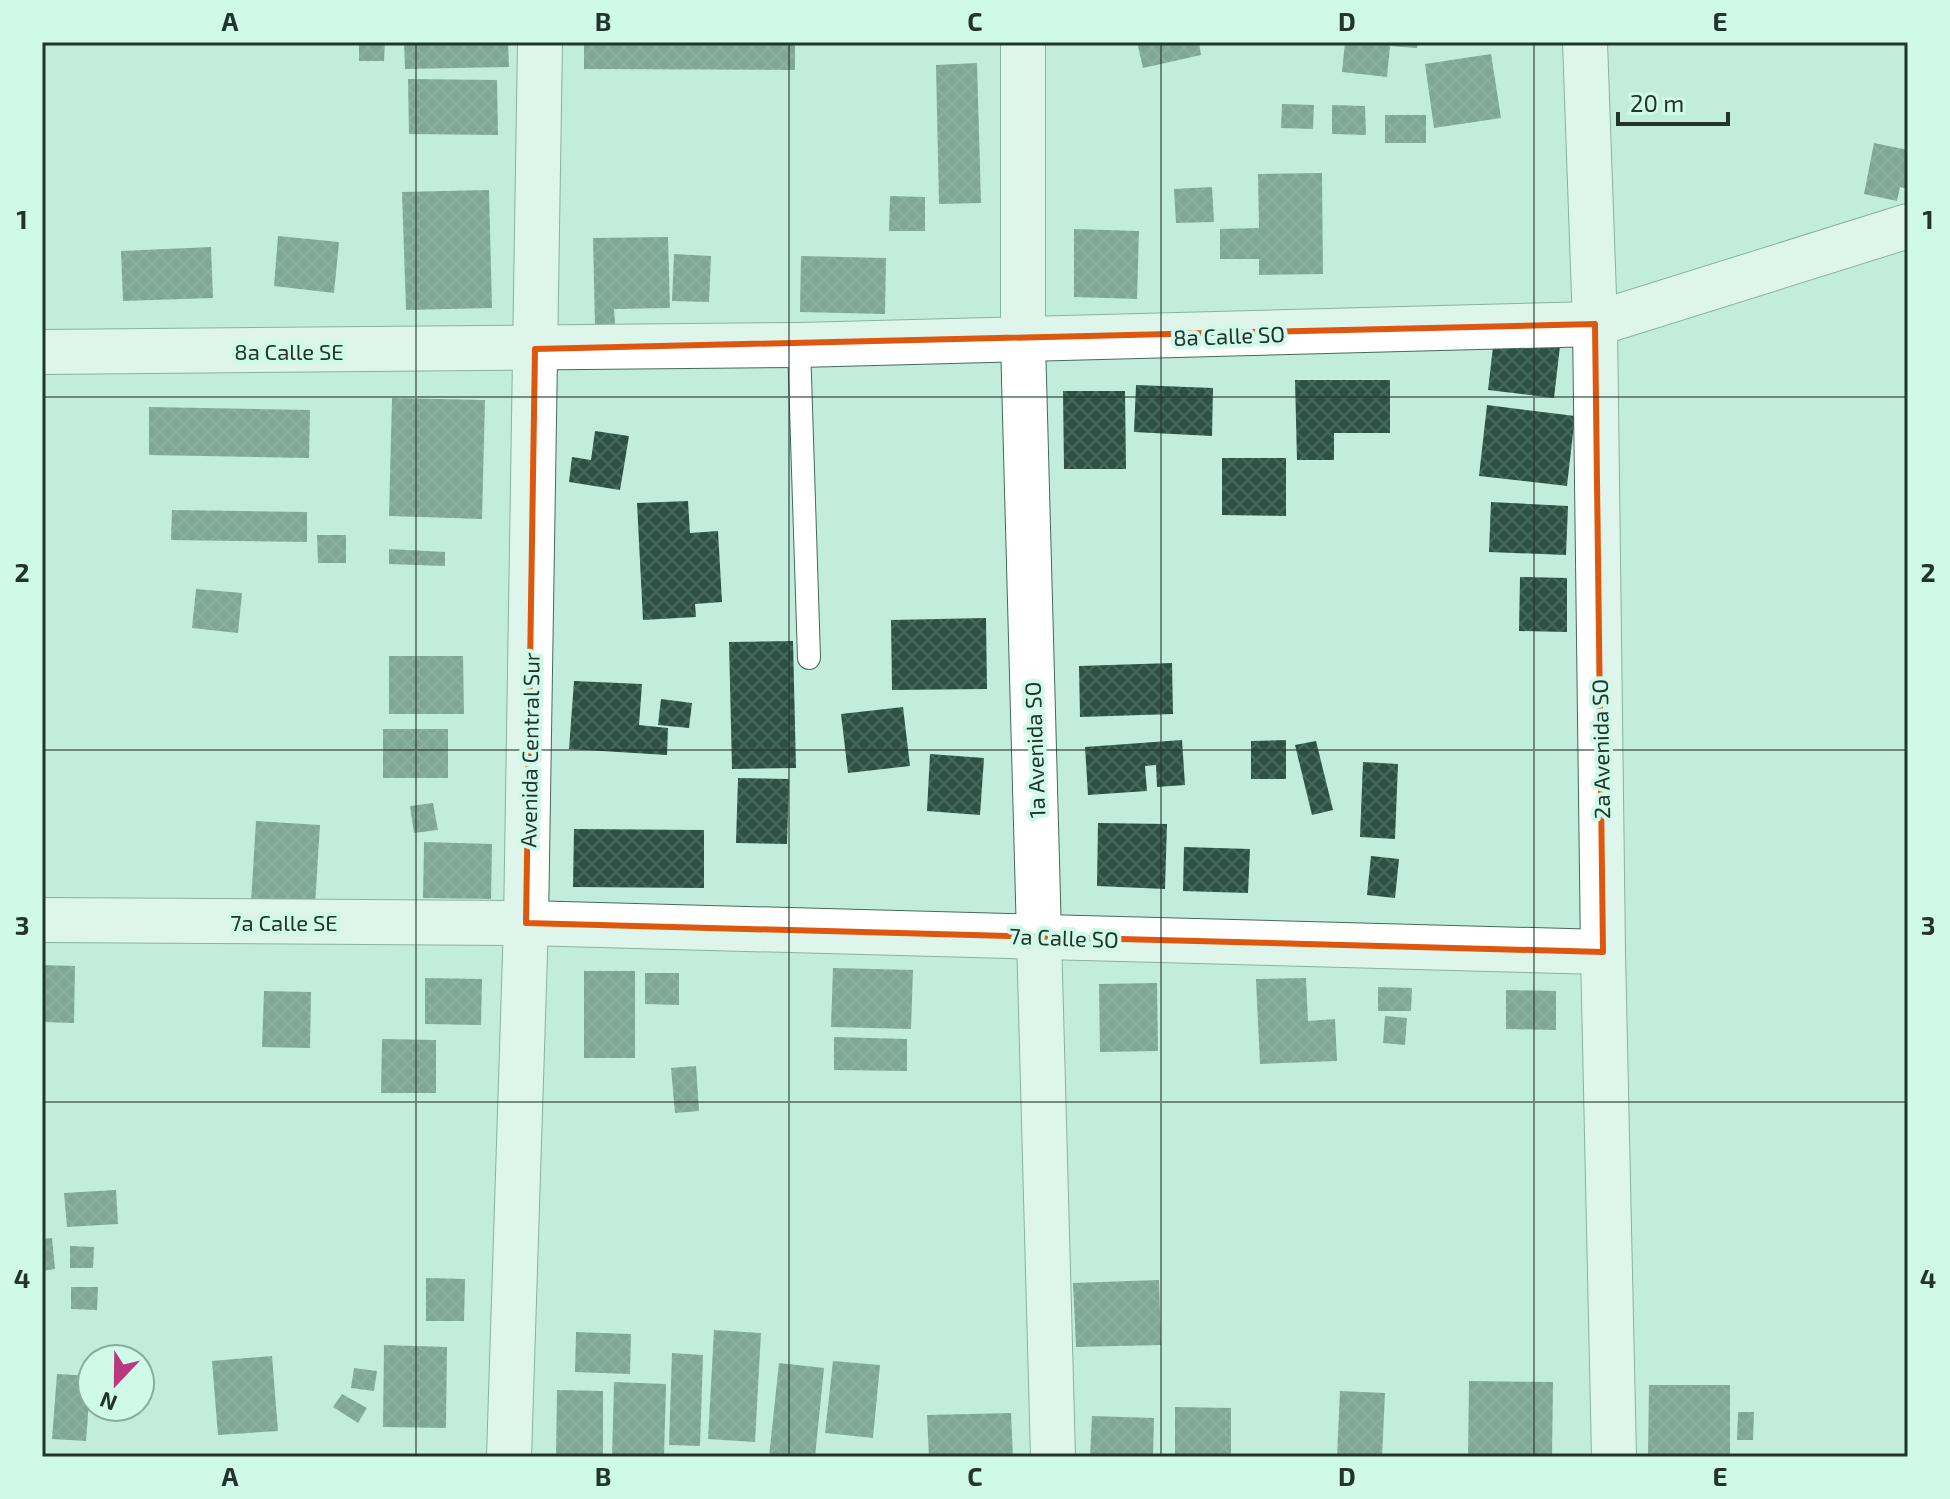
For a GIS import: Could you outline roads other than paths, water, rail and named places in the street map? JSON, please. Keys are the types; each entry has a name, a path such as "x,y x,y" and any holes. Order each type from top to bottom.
{"street":[{"name":"Avenida Central Sur","path":"509,1457 526,923 540,42"},
{"name":"1a Avenida SO","path":"1023,42 1023,341 1053,1457"},
{"name":"2a Avenida SO","path":"1585,42 1595,324 1603,952 1614,1457"},
{"name":"8a Calle SO","path":"535,349 1023,341 1595,324 1908,226"},
{"name":"8a Calle SE","path":"42,352 535,349"},
{"name":"7a Calle SE","path":"42,920 526,923"},
{"name":"7a Calle SO","path":"526,923 1603,952"}],"lane":[{"path":"799,345 809,658"}]}
